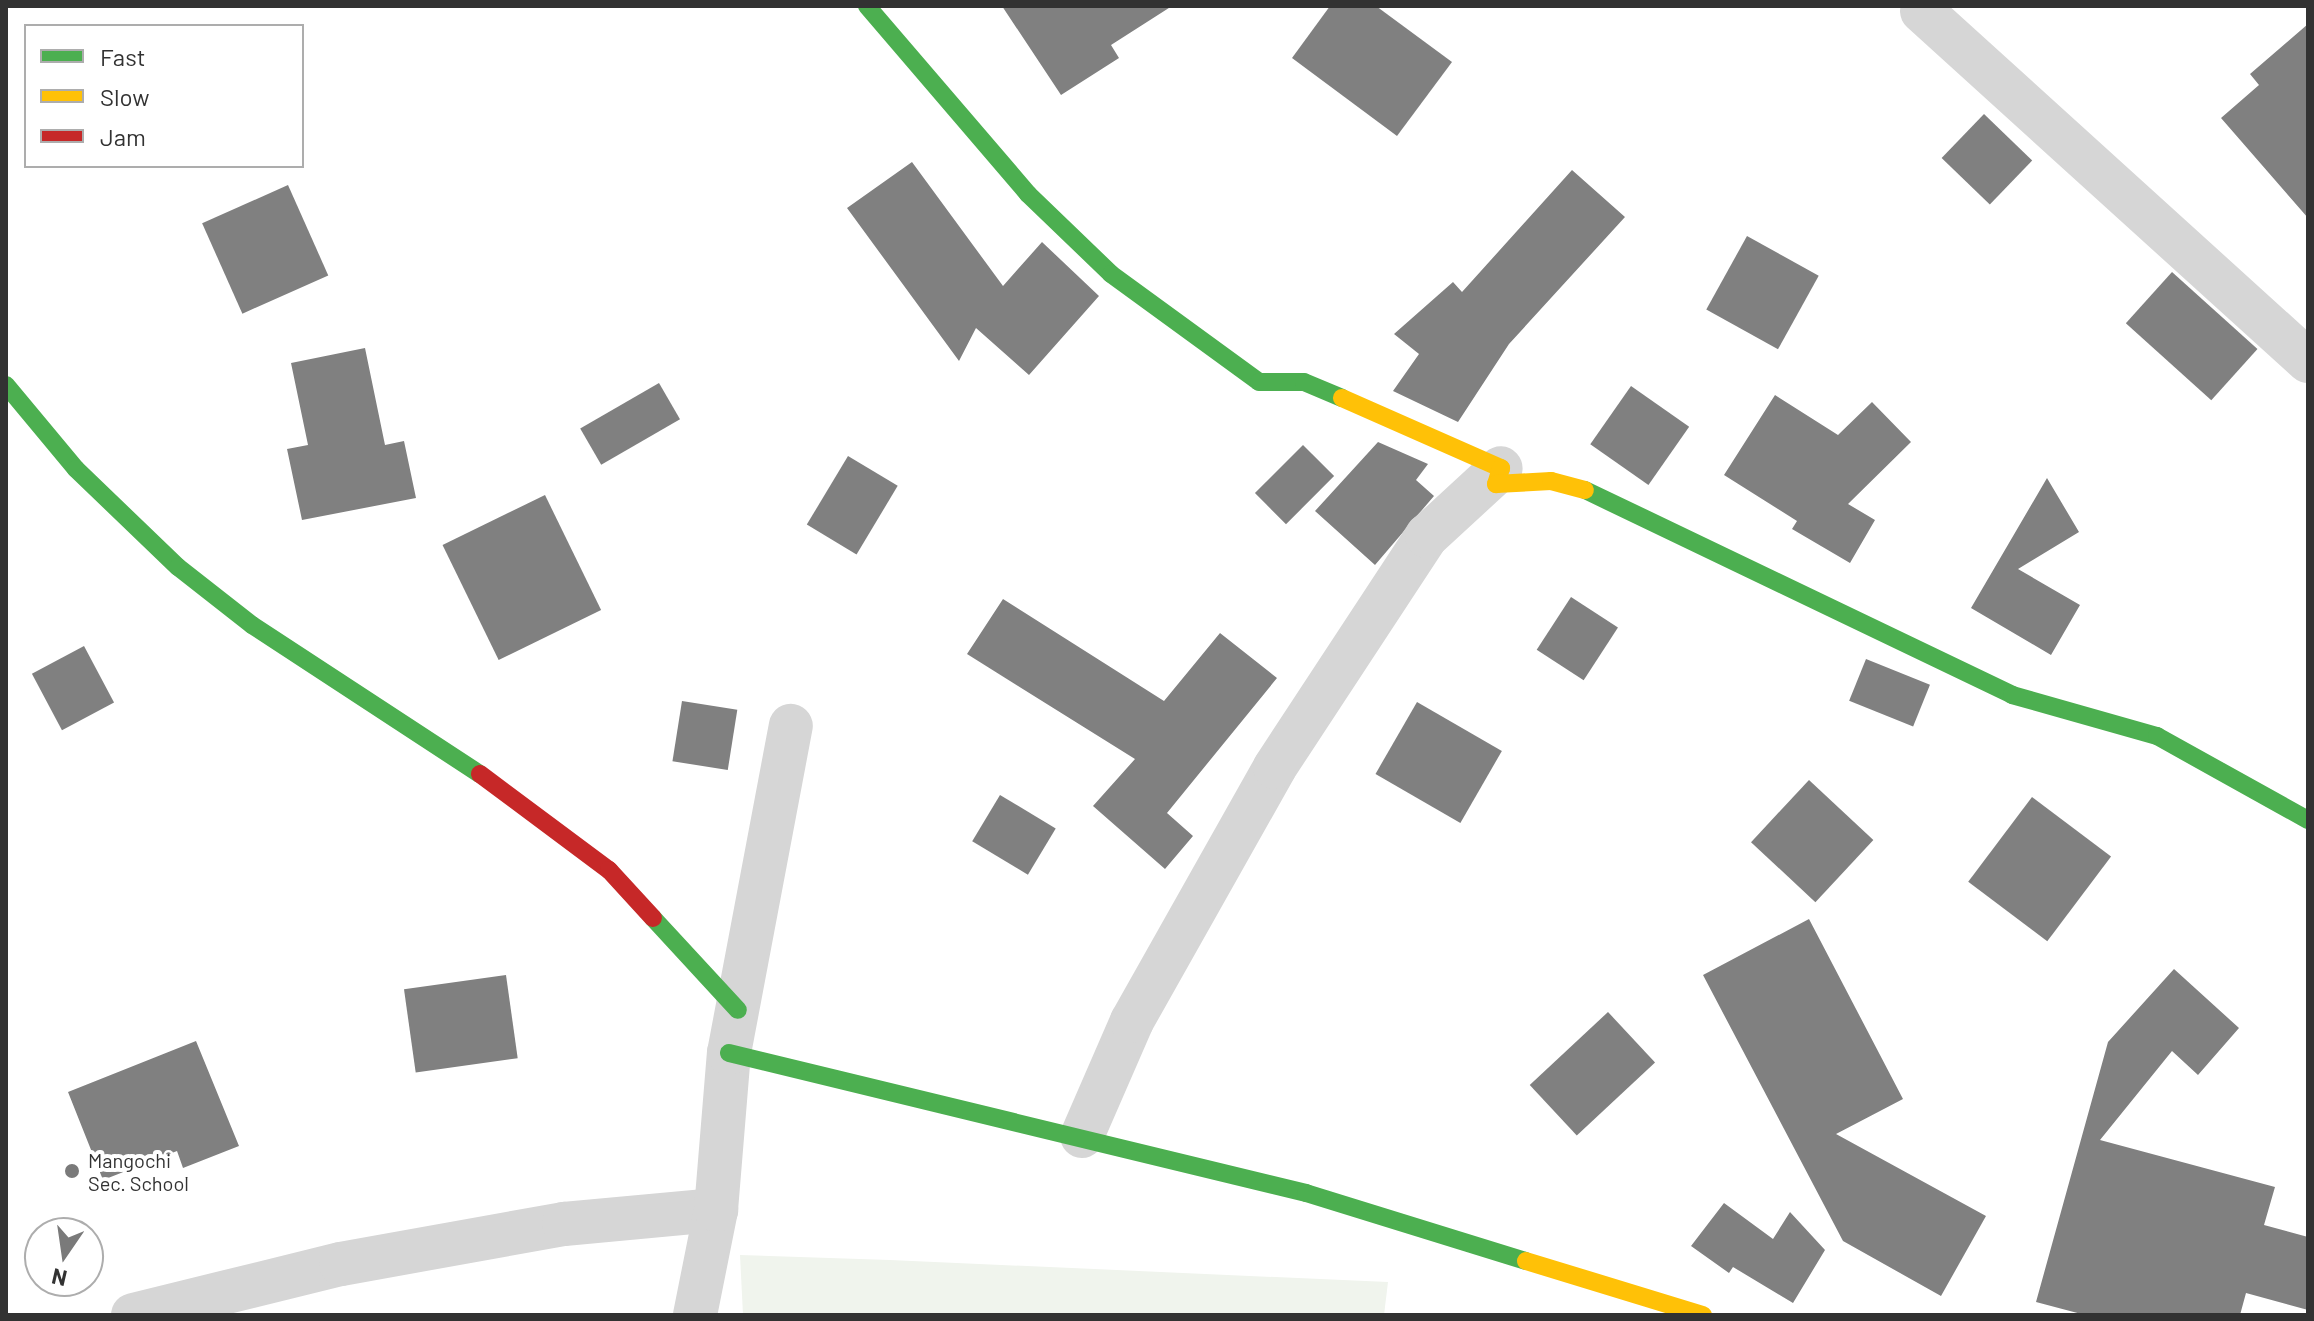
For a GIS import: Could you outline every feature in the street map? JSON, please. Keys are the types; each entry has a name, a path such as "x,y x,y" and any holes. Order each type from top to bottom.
{"street":[{"path":"867,6 1028,194 1111,274 1186,334 1259,382 1304,382 1501,468"},
{"path":"1922,11 2308,361"},
{"path":"6,385 76,469 178,567 252,625 542,815 609,870 738,1010"},
{"path":"1501,468 1496,484 1551,481 1607,496 2012,695 2157,736 2308,820"},
{"path":"1082,1136 1132,1021 1275,767 1427,536 1501,468"},
{"path":"695,1315 716,1210 729,1053 791,726"},
{"path":"729,1053 1082,1136 1306,1193 1703,1315"},
{"path":"133,1315 341,1264 564,1224 716,1210"}],"shaded area":[{"path":"740,1255 1388,1282 1384,1315 743,1315"}],"building":[{"path":"1002,6 1172,6 1111,45 1119,58 1061,95"},
{"path":"1330,6 1376,6 1452,62 1397,136 1292,58"},
{"path":"2308,24 2308,218 2221,118 2259,85 2250,74"},
{"path":"1984,114 2032,161 1990,204 1942,158"},
{"path":"912,162 1003,286 1042,242 1099,296 1029,375 976,328 959,361 847,208"},
{"path":"1572,170 1625,217 1509,344 1458,422 1393,391 1419,354 1394,334 1453,282 1462,292"},
{"path":"288,185 328,275 242,314 202,223"},
{"path":"1747,236 1819,276 1778,349 1706,309"},
{"path":"2172,272 2257,349 2211,400 2126,323"},
{"path":"365,348 385,445 404,441 416,498 302,520 287,449 308,445 291,363"},
{"path":"659,383 680,419 601,465 580,428"},
{"path":"1631,386 1689,427 1648,485 1590,444"},
{"path":"1775,395 1838,435 1872,402 1911,442 1848,504 1875,520 1850,563 1792,529 1797,521 1724,475"},
{"path":"1378,442 1428,464 1416,480 1434,496 1375,565 1315,511"},
{"path":"1303,445 1334,476 1286,524 1255,493"},
{"path":"848,456 898,486 857,554 807,525"},
{"path":"2047,478 2079,532 2018,569 2080,605 2051,655 1971,608"},
{"path":"545,495 601,610 499,660 443,545"},
{"path":"1571,597 1618,627 1584,680 1537,650"},
{"path":"1003,599 1164,701 1220,633 1277,678 1167,813 1193,836 1165,869 1093,806 1135,759 967,654"},
{"path":"84,646 114,703 62,730 32,674"},
{"path":"1866,659 1930,685 1913,727 1849,701"},
{"path":"682,701 737,710 728,770 672,761"},
{"path":"1417,702 1502,751 1460,823 1376,774"},
{"path":"1809,780 1873,840 1815,902 1751,842"},
{"path":"1000,795 1056,828 1028,875 972,841"},
{"path":"2032,797 2111,857 2047,941 1968,882"},
{"path":"1809,919 1903,1099 1836,1134 1986,1216 1941,1296 1843,1241 1703,975"},
{"path":"2174,969 2239,1028 2198,1075 2172,1051 2100,1140 2275,1187 2264,1225 2308,1237 2308,1310 2246,1293 2240,1315 2085,1315 2036,1302 2108,1042"},
{"path":"506,975 518,1058 416,1073 404,989"},
{"path":"1608,1012 1655,1062 1577,1135 1530,1085"},
{"path":"196,1041 239,1146 183,1168 177,1151 103,1180 68,1092"},
{"path":"1724,1203 1773,1239 1790,1212 1825,1250 1793,1303 1733,1267 1729,1273 1691,1246"}],"traffic: fast":[{"path":"867,6 1028,194 1111,274 1259,382 1304,382 1342,398"},
{"path":"6,385 76,469 178,567 252,625 480,774"},
{"path":"1585,490 2012,695 2157,736 2308,820"},
{"path":"653,918 738,1010"},
{"path":"729,1053 1306,1193 1526,1261"}],"traffic: slow":[{"path":"1342,398 1501,468 1496,484 1551,481 1585,490"},
{"path":"1526,1261 1703,1315"}],"traffic: jam":[{"path":"480,774 609,870 653,918"}],"place":[{"name":"Mangochi Sec. School","path":"72,1171"}]}
